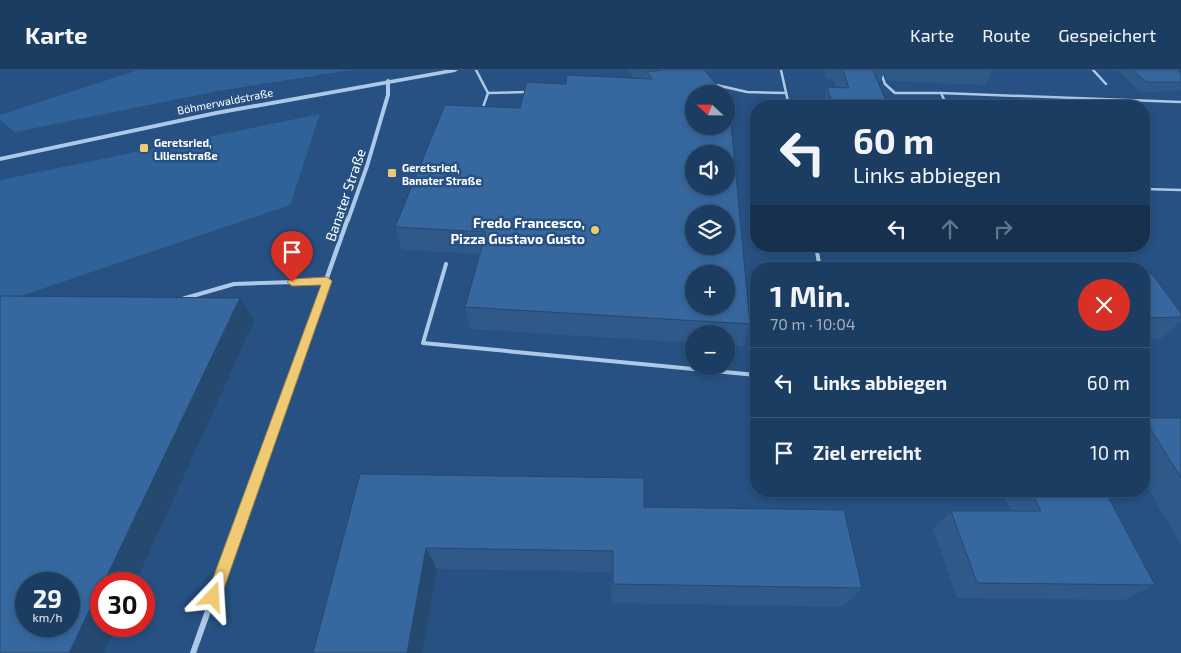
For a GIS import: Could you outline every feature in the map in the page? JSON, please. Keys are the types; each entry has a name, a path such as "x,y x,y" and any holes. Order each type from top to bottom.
{"street":[{"name":"Böhmerwaldstraße","path":"0,158 142,127 455,70"},
{"name":"Banater Straße","path":"193,653 327,281 384,111 388,95 388,81"}],"lane":[{"path":"476,70 488,93 480,116"},
{"path":"781,70 788,100"},
{"path":"880,70 885,84 895,93 1128,100"},
{"path":"1093,70 1106,84"},
{"path":"706,84 716,83 747,92 786,93"},
{"path":"488,93 535,92"},
{"path":"941,93 944,100"},
{"path":"1150,101 1181,102"},
{"path":"1150,190 1181,190"},
{"path":"446,264 423,343 750,374"},
{"path":"173,302 234,284 327,281"}],"shaded area":[{"path":"138,70 351,70 218,91 15,132 0,120 0,115"},
{"path":"320,114 290,205 0,303 0,180"}],"building":[{"name":"Fredo Francesco, Pizza Gustavo Gusto","path":"661,70 704,70 717,85 685,85 685,135 732,135 733,145 685,145 685,195 735,195 735,165 750,324 465,307 486,232 395,227 445,105 520,108 527,82 566,84 567,75 652,79 647,72"},
{"path":"843,70 873,70 886,100 831,100 827,87 849,88"},
{"path":"1133,70 1177,70 1181,74 1181,82 1146,82"},
{"path":"1150,274 1152,274 1181,313 1181,317 1150,318"},
{"path":"0,296 240,298 109,572 90,572 90,609 80,630 80,572 15,572 15,637 77,637 69,653 0,653"},
{"path":"1150,418 1181,418 1181,478 1150,428"},
{"path":"360,474 644,478 644,507 844,510 862,588 613,584 613,551 426,548 407,653 313,653"},
{"path":"1034,497 1108,497 1155,585 977,583 951,511 1041,511"}],"place":[{"name":"Geretsried, Lilienstraße","path":"144,148"},
{"name":"Geretsried, Banater Straße","path":"392,173"},
{"name":"Fredo Francesco, Pizza Gustavo Gusto","path":"595,230"}],"route":[{"path":"213,597 327,281 292,282"}]}
